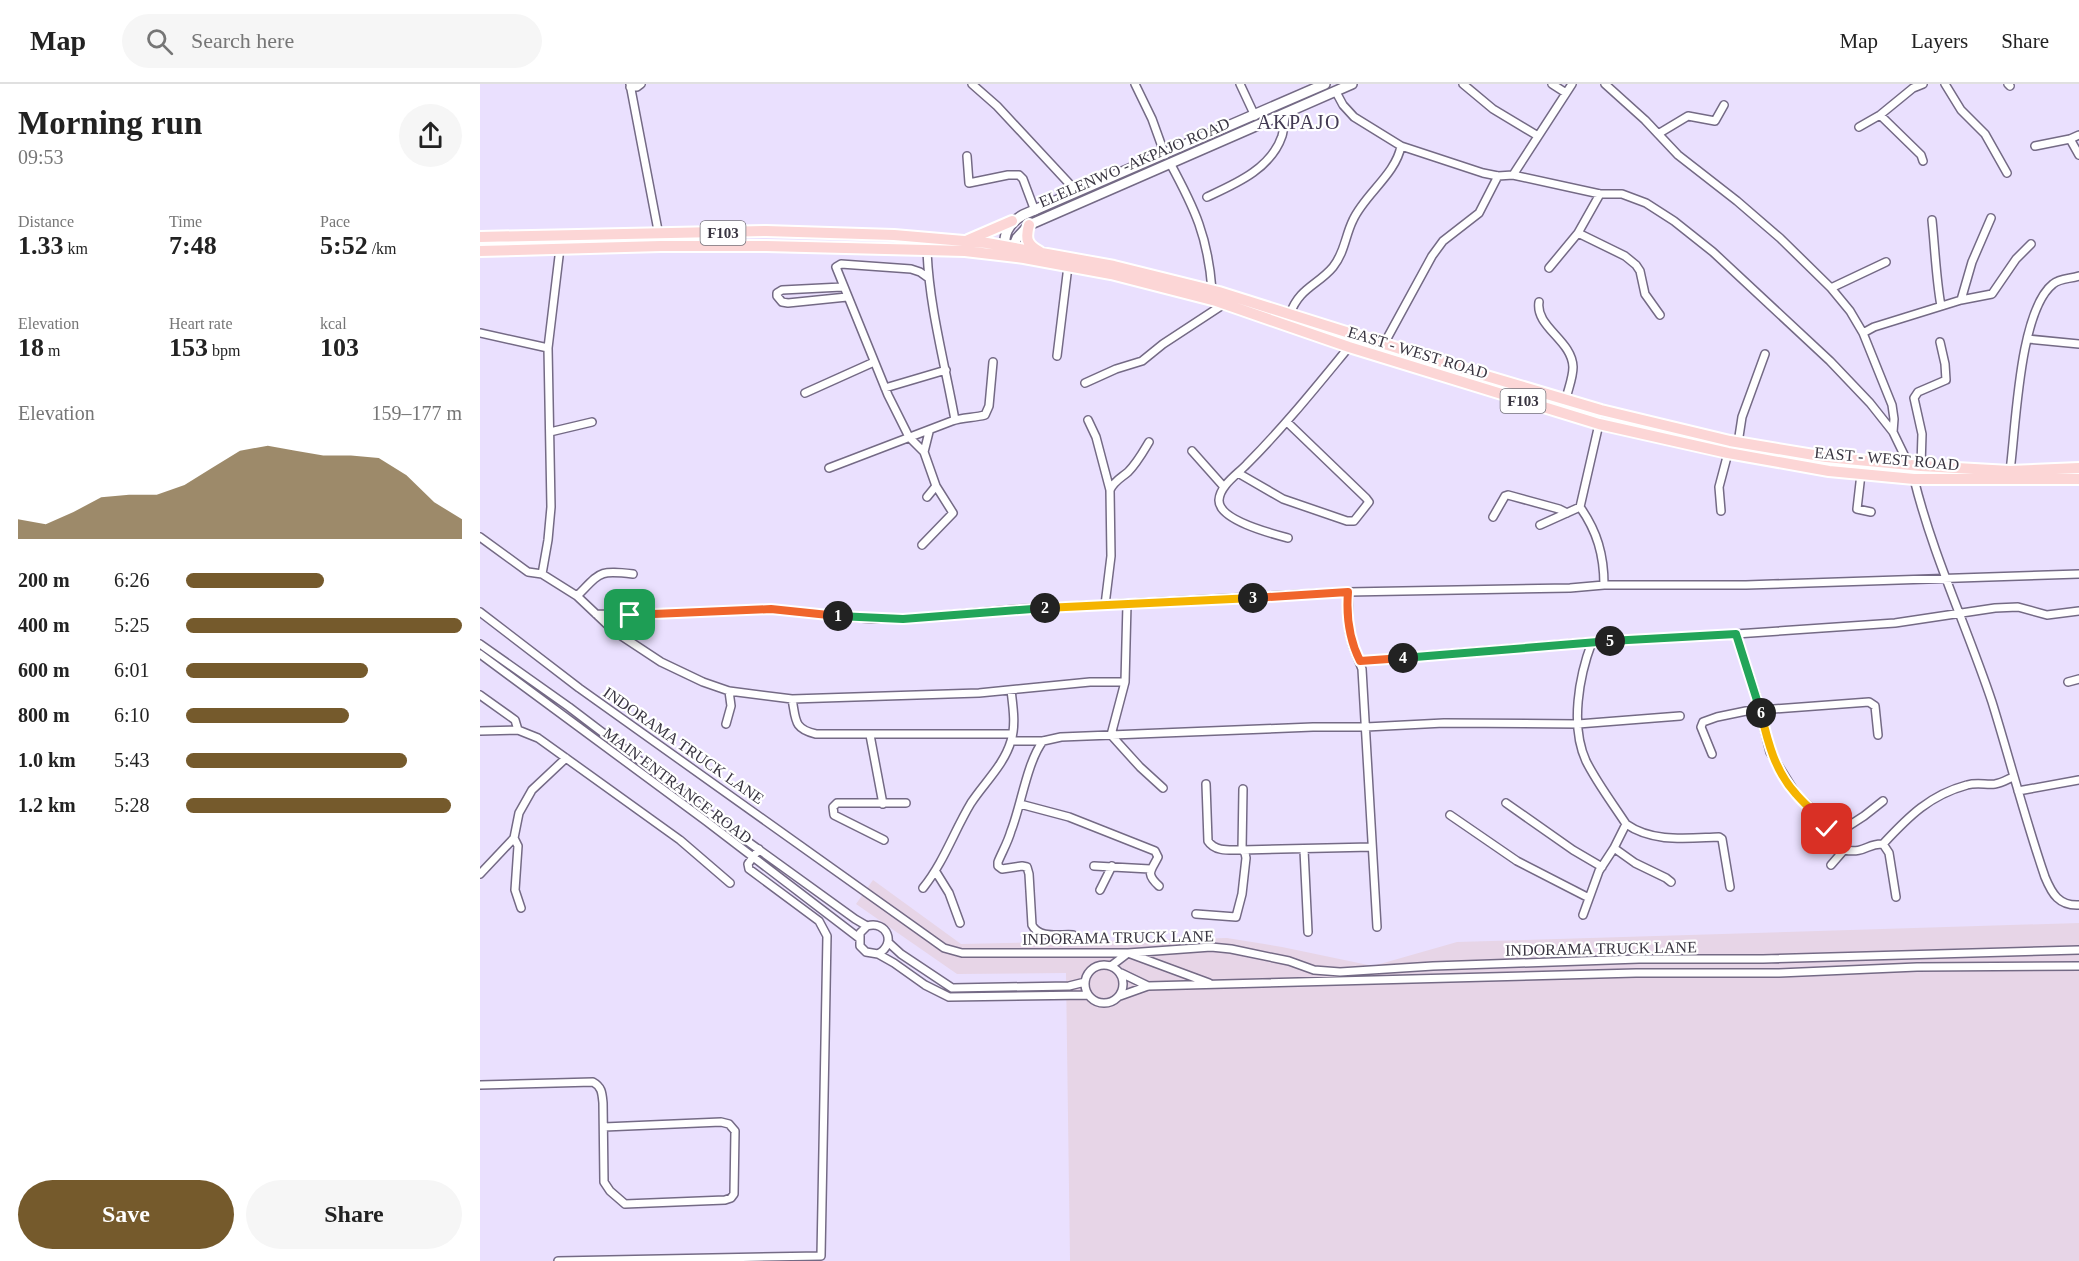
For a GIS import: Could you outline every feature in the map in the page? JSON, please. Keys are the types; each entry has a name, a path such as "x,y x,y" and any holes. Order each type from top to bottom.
{"main road":[{"path":"965,246 1012,221 1077,192 1167,159 1325,84"},
{"name":"ELELENWO -AKPAJO ROAD","path":"1008,251 1029,225 1167,159 1286,113 1352,84"},
{"path":"1008,251 1006,234 1012,221"},
{"path":"1029,225 1026,239 1029,245 1042,253"},
{"name":"F103","path":"480,251 560,248 766,231 845,232 965,246"},
{"name":"F103","path":"480,237 661,240 927,250 965,246"},
{"name":"EAST - WEST ROAD","path":"965,246 1042,253 1114,266 1212,290 1566,399 1738,443 1826,457 1915,465 2010,471 2079,468"},
{"name":"EAST - WEST ROAD","path":"1008,251 1112,274 1224,304 1349,347 1599,424 1728,453 1829,471 1914,479 2009,481 2079,479"}],"street":[{"path":"641,84 637,87 630,86 661,240"},
{"path":"972,84 997,106 1077,192"},
{"path":"1135,84 1152,119 1167,159 1199,220 1210,262 1212,290"},
{"path":"1240,84 1255,116"},
{"path":"1463,84 1493,109 1538,136"},
{"path":"1552,84 1566,93"},
{"path":"1513,175 1572,84"},
{"path":"1859,127 1880,115 1913,88 1923,84"},
{"path":"1945,84 1961,110 1985,134 2007,173"},
{"path":"1610,86 1678,155 1780,238 1831,288 1850,311 1863,333 1892,405 1893,432"},
{"path":"1336,92 1343,105 1354,117 1401,146 1483,173 1498,176 1513,175 1600,194 1622,195 1646,203 1674,221 1713,252 1830,361 1870,403 1915,465"},
{"path":"1658,134 1688,116 1715,122 1724,105"},
{"path":"1207,197 1239,183 1266,162 1282,135 1286,113"},
{"path":"1880,115 1922,155 1923,161"},
{"path":"2035,146 2079,135"},
{"path":"2070,139 2079,155"},
{"path":"1290,314 1299,295 1331,270 1340,257 1353,219 1394,164 1401,146"},
{"path":"967,156 969,183 1008,175 1020,175 1035,211"},
{"path":"1384,344 1432,256 1443,241 1479,213 1498,176"},
{"path":"1549,268 1578,232 1600,194"},
{"path":"1961,300 1972,262 1991,218"},
{"path":"1932,220 1937,259 1936,278 1941,306"},
{"path":"1578,232 1625,256 1636,265 1640,271 1645,294 1660,315"},
{"path":"1863,333 1874,327 1941,306 1995,292 2016,259 2031,244"},
{"path":"542,573 549,540 551,507 548,348 560,248"},
{"path":"927,250 927,277 955,420"},
{"path":"1831,288 1886,262"},
{"path":"922,545 953,513 936,486 924,452 909,437 885,388 842,287 836,266 841,264 911,269 927,277"},
{"path":"1057,356 1068,266"},
{"path":"2010,471 2021,370 2032,319 2046,291 2060,280 2079,276"},
{"path":"842,287 782,290 777,293 777,296 782,302 788,303 847,297"},
{"path":"1539,302 1540,316 1565,346 1572,360 1572,376 1566,399"},
{"path":"1085,383 1116,369 1142,361 1163,344 1224,304"},
{"path":"480,333 548,348"},
{"path":"2028,339 2079,344"},
{"path":"1915,465 1922,434 1914,398 1918,392 1946,380 1940,342"},
{"path":"1288,538 1261,531 1228,514 1221,507 1219,500 1224,487 1287,422 1349,347"},
{"path":"1738,443 1742,417 1764,354"},
{"path":"806,393 874,362"},
{"path":"829,468 909,437 929,432 955,420 981,416 987,412 993,362"},
{"path":"885,388 946,370"},
{"path":"1088,420 1096,437 1110,490 1111,556 1105,606"},
{"path":"550,432 592,422"},
{"path":"1238,473 1283,499 1347,521 1354,521 1369,502 1287,422"},
{"path":"1599,424 1580,507 1589,519 1600,545 1604,564 1604,585"},
{"path":"924,452 929,432"},
{"path":"1110,490 1129,471 1149,442"},
{"path":"1192,452 1224,487"},
{"path":"1721,511 1719,487 1728,453"},
{"path":"1861,474 1857,509 1871,512"},
{"path":"1914,479 1921,509 1945,579 1960,612 1992,703 2036,851 2050,889 2064,904 2079,905"},
{"path":"927,497 936,486"},
{"path":"1493,517 1505,496 1508,495 1567,513"},
{"path":"1540,525 1580,507"},
{"path":"480,537 528,572 542,573 577,596 614,630 661,662 703,682 729,691 792,699 1011,690 1090,681 1125,682"},
{"path":"577,596 600,573 633,574"},
{"path":"596,614 641,615 771,609 872,619 903,619 1019,609 1348,592 1570,588 1604,585 1746,585 2079,574"},
{"path":"1348,592 1349,630 1360,661 1366,728 1377,927"},
{"path":"1111,735 1125,682 1127,604"},
{"path":"1360,661 1592,642 1895,622 1960,612 2018,607 2046,615 2079,611"},
{"name":"INDORAMA TRUCK LANE","path":"480,612 579,688 944,948 962,953 1128,953 1221,948 1289,961 1314,970 1340,972 1638,959 1762,959 2079,950"},
{"path":"1736,634 1760,710 1770,752 1779,769 1796,794 1813,810 1844,850 1859,852 1877,843 1883,844 1889,853 1896,897"},
{"path":"1592,642 1583,665 1579,686 1578,724 1586,760 1626,824 1634,830 1680,839 1719,837 1722,839 1730,887"},
{"path":"480,644 867,926"},
{"name":"MAIN ENTRANCE ROAD","path":"480,654 706,820 752,858 859,938"},
{"path":"2068,682 2079,679"},
{"path":"924,888 936,872 967,810 1004,757 1014,719 1011,690"},
{"path":"726,724 731,706 729,691"},
{"path":"480,694 514,720 518,730"},
{"path":"792,699 797,723 805,731 816,734 1011,737 1043,741 1060,737 1366,728 1444,723 1578,724 1680,716"},
{"path":"1712,754 1701,727 1703,722 1717,717 1760,710 1869,702 1875,706 1878,735"},
{"path":"480,731 518,730 538,738 680,840 730,883"},
{"path":"870,735 883,804"},
{"path":"1111,735 1163,788"},
{"path":"1043,741 1033,762 998,866 1002,869 1027,867 1034,929 1045,934 1073,935"},
{"path":"480,874 514,838 519,813 532,790 566,758"},
{"path":"1883,844 1927,801 1966,785 1995,784 2013,777"},
{"path":"2019,791 2079,780"},
{"path":"1206,784 1209,845 1223,850 1372,847"},
{"path":"1196,914 1236,917 1245,874 1245,853 1242,850 1242,789"},
{"path":"1833,836 1882,801"},
{"path":"884,840 834,814 833,810 837,804 906,803"},
{"path":"1506,803 1564,845 1602,867"},
{"path":"1020,804 1069,816 1155,851 1158,857 1150,869 1150,874 1159,886"},
{"path":"1450,815 1517,861 1588,898"},
{"path":"1583,915 1602,867 1626,824"},
{"path":"514,838 518,846 515,890 521,908"},
{"path":"1614,848 1635,863 1671,882"},
{"path":"558,1261 821,1256 827,936 819,921 749,869 748,864 759,849"},
{"path":"1304,850 1308,932"},
{"path":"1832,865 1844,850"},
{"path":"1094,866 1150,869"},
{"path":"1100,890 1112,866"},
{"path":"936,872 949,893 960,923"},
{"path":"875,924 883,927 888,934 889,943 883,952 870,954 862,950 859,938 867,926 875,924"},
{"path":"889,943 901,954 952,988 1069,986 1085,982"},
{"path":"1111,966 1128,953 1215,985"},
{"path":"878,954 925,985 949,997 1088,995"},
{"path":"1148,986 1105,965 1089,972 1085,982 1088,995 1095,1002 1102,1004 1148,986 1367,982 1636,973 1779,974 1917,967 2079,966"},
{"path":"1367,982 1371,969"},
{"path":"1119,996 1124,984 1120,973"},
{"path":"480,1085 593,1082 598,1085 602,1091 604,1182 610,1191 625,1204 725,1200 734,1194 735,1131 729,1124 721,1122 604,1127"}],"shaded area":[{"path":"873,880 961,944 1227,938 1373,966 1457,942 2079,923 2079,1261 1070,1261 1066,973 957,974 856,904"}],"district":[{"name":"AKPAJO","path":"1299,122"}],"route":[{"path":"630,615 771,609 872,619 903,619 1019,609 1348,592 1349,630 1360,661 1592,642 1736,634 1760,710 1770,752 1796,794 1822,820 1827,829"}]}
